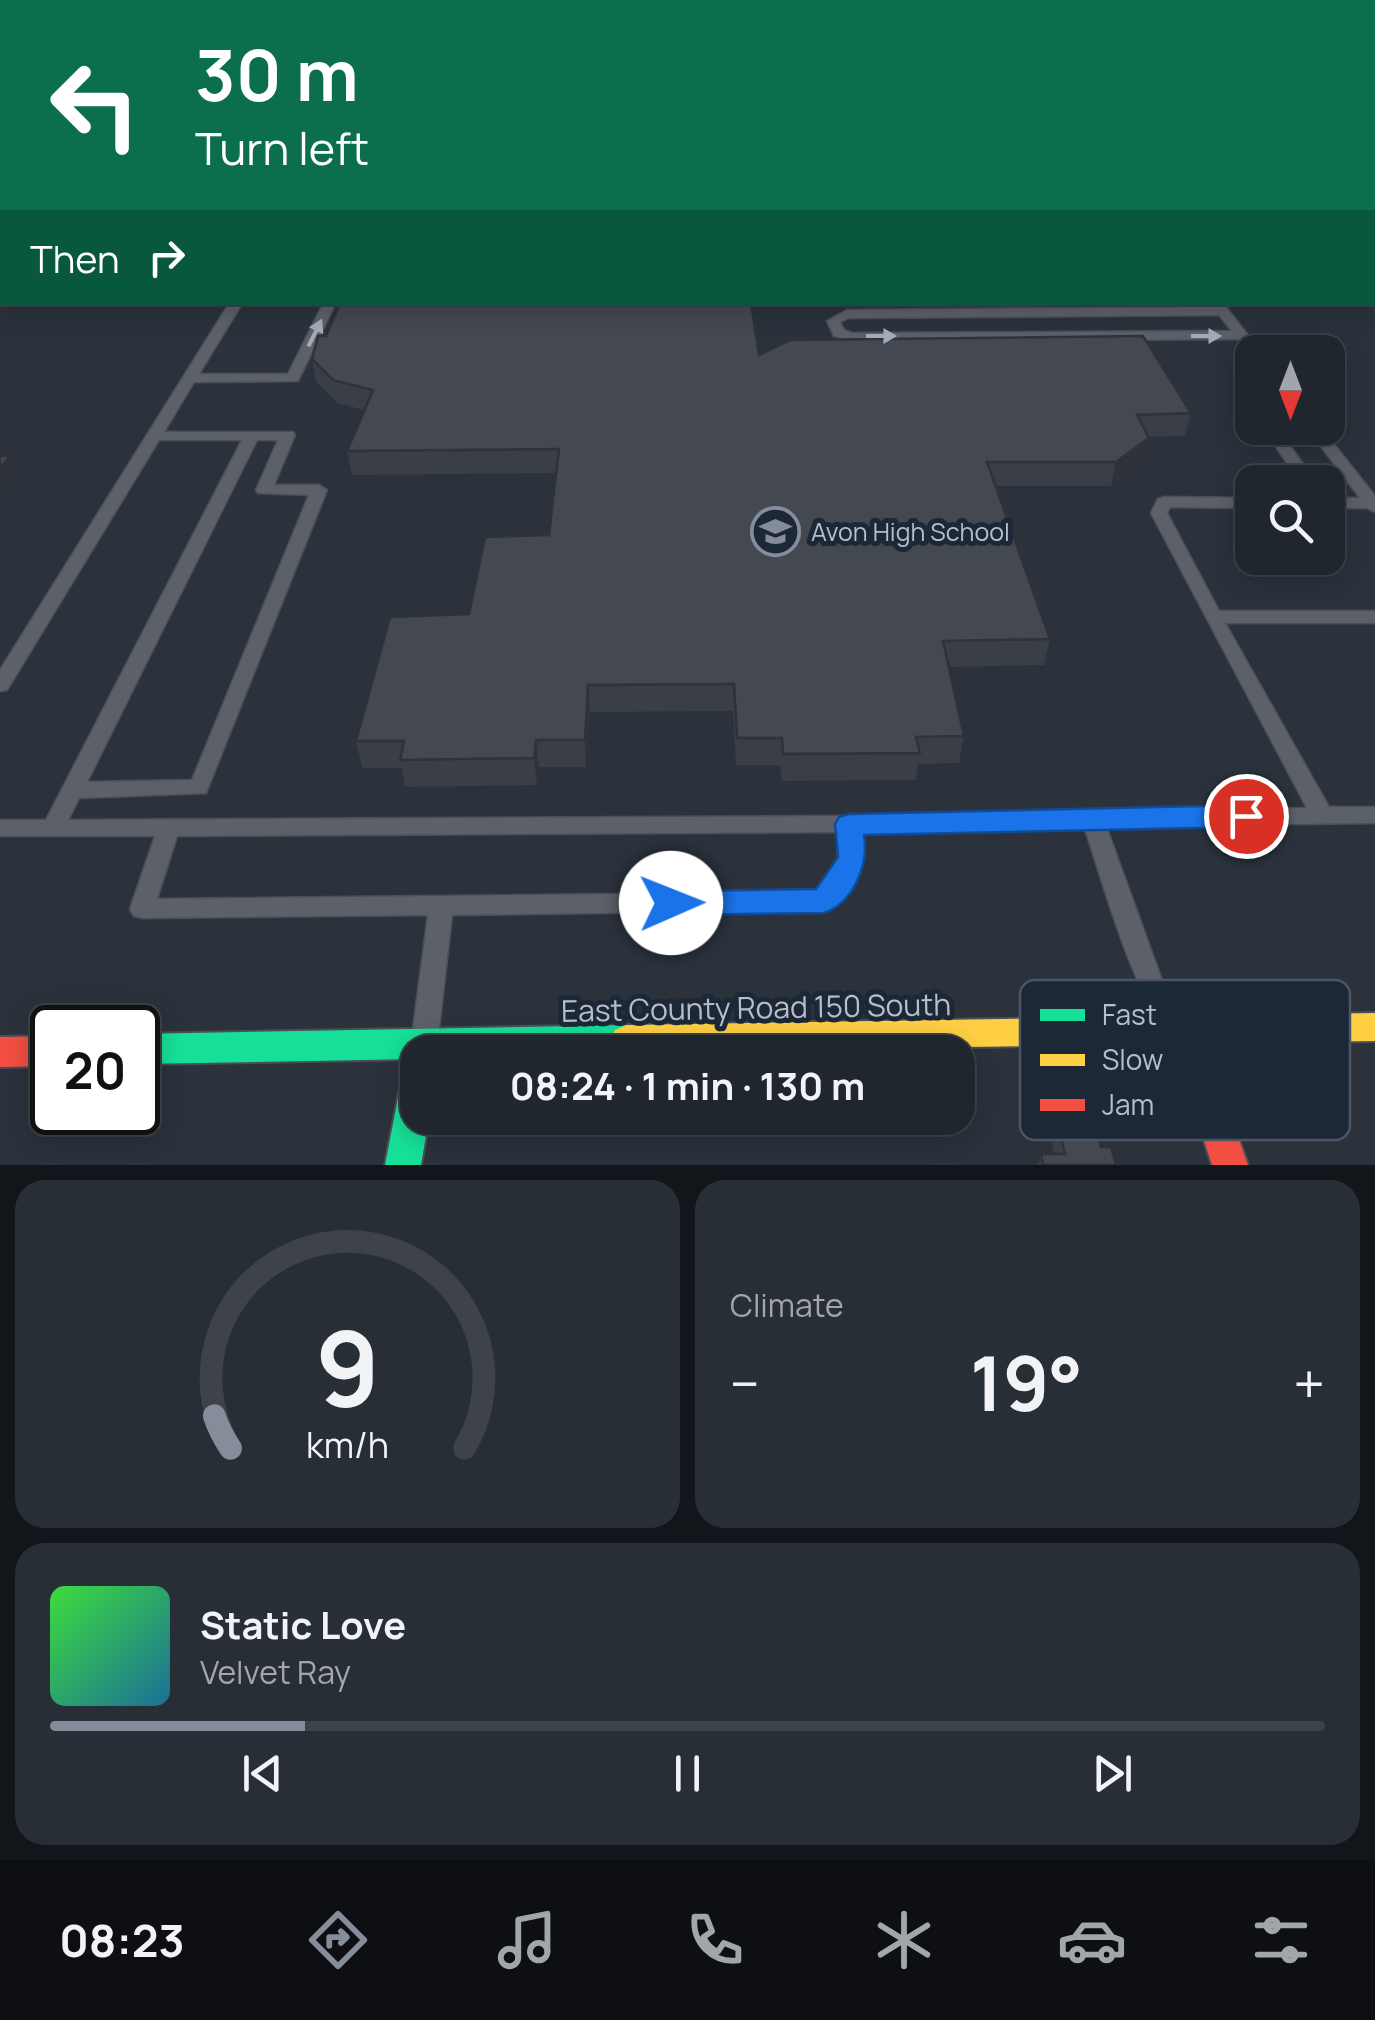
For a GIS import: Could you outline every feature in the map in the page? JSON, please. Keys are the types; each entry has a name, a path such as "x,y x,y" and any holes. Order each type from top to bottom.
{"street":[{"name":"East County Road 150 South","path":"1350,1027 1375,1027"},
{"name":"East County Road 150 South","path":"975,1038 1020,1036"},
{"name":"East County Road 150 South","path":"160,1050 400,1058"},
{"path":"0,1052 30,1051"},
{"path":"403,1165 408,1135"},
{"path":"1221,1140 1230,1165"}],"lane":[{"path":"0,685 235,305"},
{"path":"190,378 294,378 329,305"},
{"path":"1235,336 851,336 839,333 833,322 847,314 1219,306 1241,335"},
{"path":"72,790 199,788 319,490 264,490 288,435 155,436"},
{"path":"53,828 252,436"},
{"path":"1327,445 1373,505"},
{"path":"1235,503 1164,502 1159,513 1322,815"},
{"path":"1345,504 1373,505"},
{"path":"1213,617 1375,617"},
{"path":"0,828 849,824 1375,814"},
{"path":"1092,818 1149,980"},
{"path":"169,828 142,909 824,901 838,886 853,857 849,824"},
{"path":"425,1035 442,907"}],"building":[{"name":"Avon High School","path":"340,305 751,305 759,355 790,340 1143,336 1191,413 1137,415 1149,438 1116,462 987,462 1050,639 943,641 964,736 916,737 920,753 783,754 782,738 737,738 734,684 588,685 585,740 536,740 534,758 400,760 404,741 356,741 390,617 469,614 485,537 549,535 559,449 347,451 373,390 333,380 312,359 318,336 326,336"},
{"path":"1062,1140 1099,1140 1101,1147 1111,1147 1116,1165 1043,1165 1041,1154 1065,1154"}],"traffic: fast":[{"path":"160,1049 400,1044"},
{"path":"403,1165 408,1135"}],"traffic: slow":[{"path":"1350,1027 1375,1027"},
{"path":"915,1035 1020,1033"}],"traffic: jam":[{"path":"0,1052 30,1051"},
{"path":"1221,1140 1230,1165"}],"place":[{"name":"Avon High School","path":"776,531"}],"route":[{"path":"671,903 824,901 838,886 853,857 849,824 1246,816"}]}
